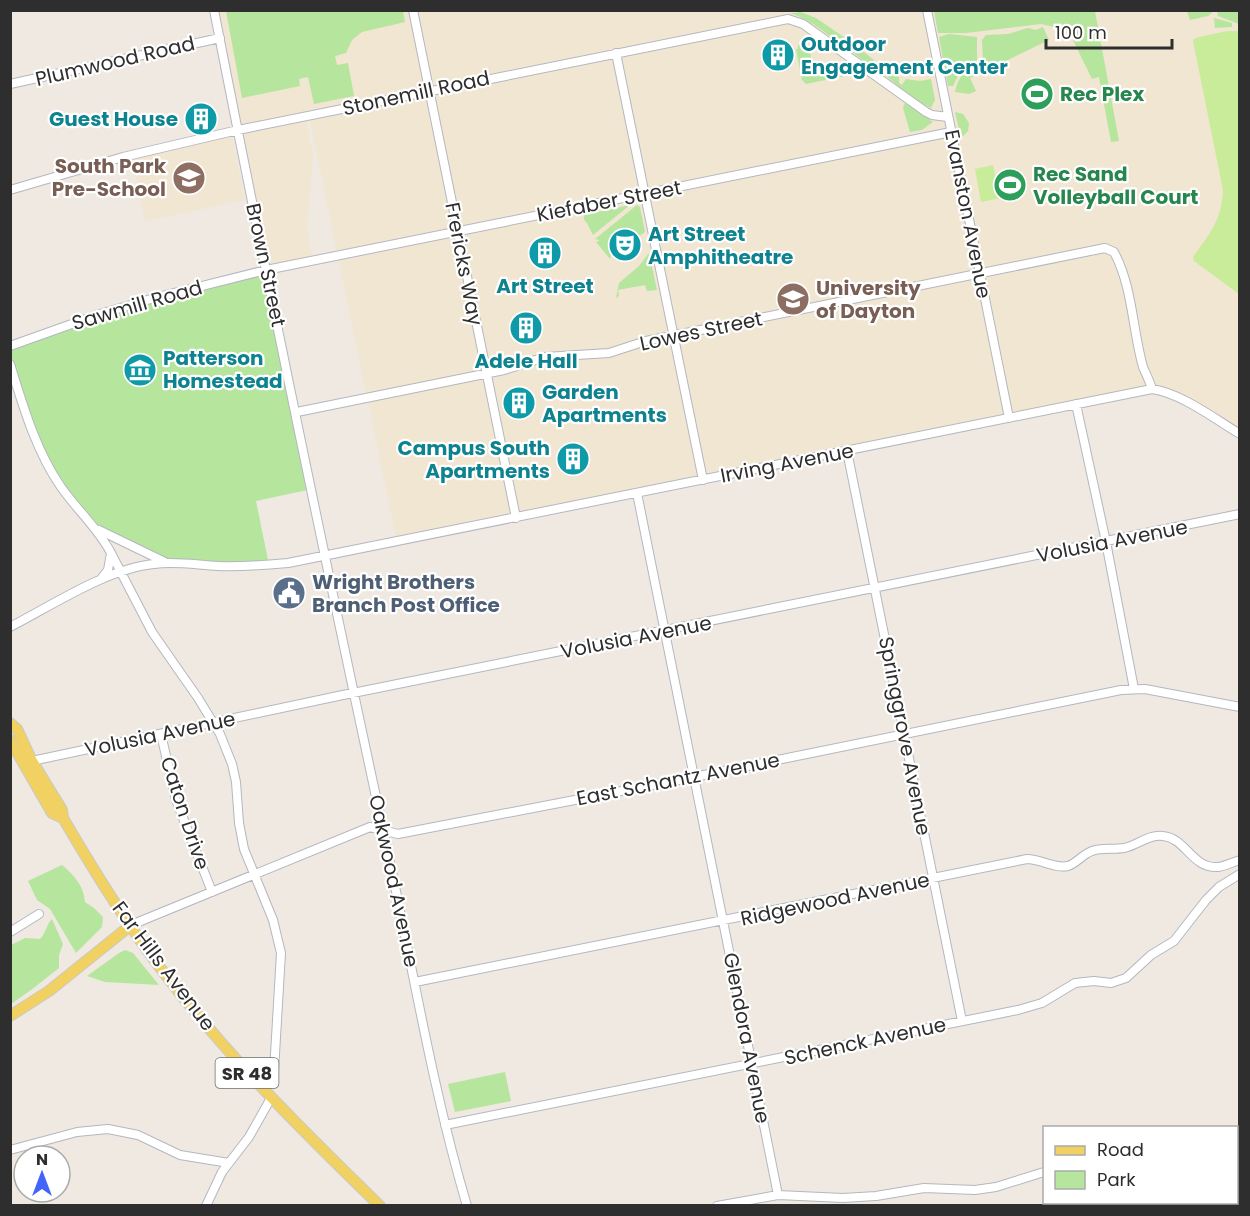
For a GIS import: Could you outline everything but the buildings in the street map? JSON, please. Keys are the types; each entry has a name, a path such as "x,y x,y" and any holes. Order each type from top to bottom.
{"main road":[{"name":"Far Hills Avenue","path":"10,723 17,729 62,810 63,818 131,925 168,978 267,1095 380,1206"},
{"name":"Far Hills Avenue","path":"10,740 52,813 63,818"},
{"path":"10,1016 49,991 131,925"}],"street":[{"name":"Brown Street","path":"214,10 325,555"},
{"name":"Frericks Way","path":"413,10 516,518"},
{"name":"Evanston Avenue","path":"927,10 1009,418"},
{"name":"Stonemill Road","path":"10,190 123,157 238,130 788,19 798,21 929,114 948,117"},
{"name":"Plumwood Road","path":"10,84 220,38"},
{"path":"616,53 703,480"},
{"name":"Kiefaber Street","path":"266,270 951,132"},
{"name":"Lowes Street","path":"297,412 486,374 545,357 609,353 674,335 1105,248 1114,252 1122,266 1143,367 1152,389"},
{"name":"Sawmill Road","path":"10,346 97,315 154,298 266,270"},
{"path":"10,364 45,458 61,487 96,528 122,572 152,632 213,723 227,749 237,788 242,839 273,920 281,953 272,1079 249,1137 222,1172 206,1206"},
{"path":"1152,389 1161,390 1181,400 1239,434"},
{"name":"Irving Avenue","path":"10,627 98,581 154,564 261,566 325,555 1152,389"},
{"path":"1076,405 1106,542 1134,689"},
{"name":"Springgrove Avenue","path":"847,451 962,1021"},
{"name":"Glendora Avenue","path":"637,494 778,1195"},
{"name":"Volusia Avenue","path":"33,761 354,693 1239,514"},
{"path":"96,528 168,564"},
{"path":"98,581 108,570 111,553"},
{"name":"Oakwood Avenue","path":"325,555 445,1125 467,1206"},
{"name":"East Schantz Avenue","path":"131,925 370,827 398,834 694,777 1082,697 1134,689 1239,706"},
{"name":"Caton Drive","path":"161,734 176,800 212,892"},
{"name":"Ridgewood Avenue","path":"415,982 1027,859 1068,866 1090,851 1123,848 1160,835 1173,838 1200,863 1236,876"},
{"path":"1216,867 1239,860"},
{"name":"Schenck Avenue","path":"445,1125 1032,1007 1075,982 1111,983 1126,978 1150,955 1174,940 1183,932 1206,900 1236,876"},
{"path":"10,932 39,914"},
{"path":"10,1150 74,1132 108,1129 138,1135 180,1155 229,1163"},
{"path":"717,1206 778,1195 843,1197 896,1193 924,1188 975,1190 996,1187 1043,1172"}],"shaded area":[{"name":"University of Dayton","path":"215,11 1239,11 1239,434 1161,390 397,542 309,116 306,121 313,155 307,228 312,257 279,265 268,259"},
{"name":"South Park Pre-School","path":"232,135 245,200 145,221 133,157"}],"green space":[{"path":"1187,10 1214,11 1208,16 1190,20"},
{"path":"226,11 403,11 405,22 362,32 352,40 346,53 335,56 337,65 348,63 354,96 314,104 308,77 299,79 300,86 242,98"},
{"path":"798,11 816,18 854,44 849,50 813,24 790,13"},
{"path":"934,11 1095,11 1119,141 1111,142 1099,77 1092,79 1068,30 1041,24 966,33 938,33"},
{"path":"1217,11 1239,11 1239,24 1218,16"},
{"path":"1214,18 1232,23 1232,27 1215,28"},
{"path":"1043,27 1049,40 993,67 990,63 983,62 982,40 986,35 1008,34 1028,28 1036,30"},
{"path":"1227,31 1239,31 1239,294 1194,261 1193,257 1218,218 1223,190 1193,41 1195,38"},
{"path":"949,34 977,37 977,60 961,70 953,86 948,86 939,37"},
{"path":"807,43 814,67 836,65 839,76 859,73 806,84 802,80 796,49 798,45"},
{"path":"855,45 889,72 899,77 899,83 902,85 906,79 920,81 931,79 935,100 931,108 912,97 851,51"},
{"path":"980,65 986,65 985,71 970,78 976,91 969,94 955,92 965,72"},
{"path":"905,103 933,122 922,130 910,132 903,108"},
{"path":"955,112 963,114 969,123 968,131 961,138"},
{"path":"993,165 1000,198 981,202 975,169"},
{"name":"Rec Sand Volleyball Court","path":"1014,168 1020,199 1005,202 999,171"},
{"path":"630,205 593,235 584,220 584,215"},
{"path":"637,205 640,207 645,232 636,238 625,230 614,246 610,259 596,242 599,240 595,239"},
{"path":"649,253 657,290 647,291 645,285 618,290 619,296 616,298 619,283 639,266"},
{"path":"266,270 312,489 256,501 269,565 168,564 95,528 53,474 11,365 10,346 97,315"},
{"path":"62,865 78,881 85,902 103,917 102,927 76,953 50,909 37,900 28,881"},
{"path":"52,919 63,944 59,955 59,968 11,1004 11,945 25,938 40,939"},
{"path":"125,950 133,953 159,985 105,982 87,976"},
{"path":"505,1072 511,1101 455,1112 448,1084"}],"place":[{"name":"Outdoor Engagement Center","path":"778,55"},
{"name":"Rec Plex","path":"1037,94"},
{"name":"Guest House","path":"201,119"},
{"name":"South Park Pre-School","path":"189,178"},
{"name":"Rec Sand Volleyball Court","path":"1010,185"},
{"name":"Art Street Amphitheatre","path":"625,245"},
{"name":"Art Street","path":"545,253"},
{"name":"University of Dayton","path":"793,299"},
{"name":"Adele Hall","path":"526,328"},
{"name":"Patterson Homestead","path":"140,370"},
{"name":"Garden Apartments","path":"519,403"},
{"name":"Campus South Apartments","path":"573,459"},
{"name":"Wright Brothers Branch Post Office","path":"289,593"}]}
